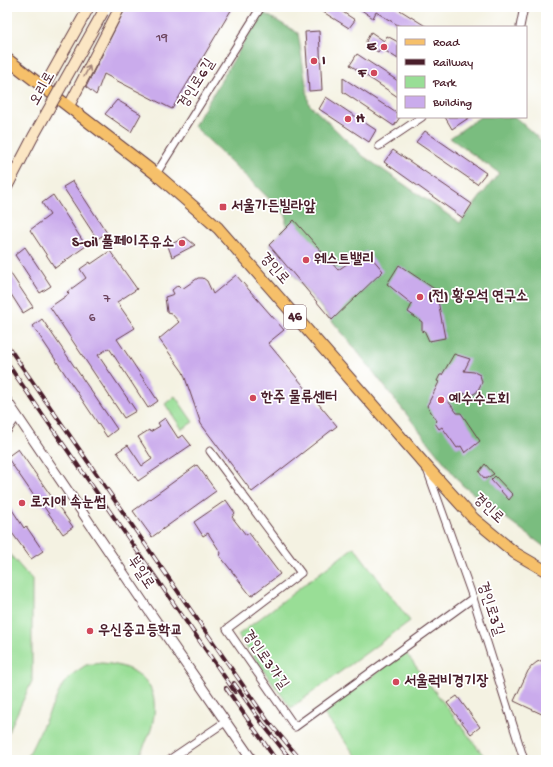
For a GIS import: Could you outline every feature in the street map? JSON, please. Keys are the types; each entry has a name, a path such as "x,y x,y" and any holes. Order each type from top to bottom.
{"main road":[{"name":"오리로","path":"44,87 89,7"},
{"name":"오리로","path":"69,106 120,7"},
{"name":"오리로","path":"7,187 33,137 105,9"},
{"name":"경인로","path":"7,59 156,174 218,228 474,519 515,553 546,571"}],"street":[{"name":"경인로6길","path":"156,174 261,7"},
{"path":"520,26 524,7"},
{"path":"379,146 421,118"},
{"name":"부일로","path":"7,401 252,760"},
{"path":"7,432 17,416"},
{"name":"경인로3가길","path":"210,451 301,573 227,629 295,727 473,598"},
{"name":"경인로3길","path":"427,467 473,598 524,760"},
{"path":"169,760 225,722"}],"green space":[{"path":"262,12 298,33 309,104 363,156 460,223 499,173 450,138 479,118 516,118 546,145 546,548 462,485 349,341 269,245 286,227 286,215 194,126"},
{"path":"175,396 193,422 182,429 165,404"},
{"path":"354,547 410,621 291,708 238,635"},
{"path":"7,551 32,580 32,681 7,735"},
{"name":"서울럭비경기장","path":"405,652 487,760 359,760 323,713"},
{"path":"102,663 128,668 138,674 151,689 154,700 152,726 137,760 26,760 63,684 74,673 86,665"}],"building":[{"path":"126,7 233,7 172,109 104,74 96,95 86,87"},
{"path":"315,7 335,7 355,20 349,28"},
{"path":"357,7 395,7 425,26 399,26 376,12 373,18"},
{"name":"I","path":"319,31 322,90 309,91 305,32"},
{"name":"E","path":"371,32 384,41 387,36 397,41 397,58 381,48 378,52 367,45 366,41"},
{"name":"F","path":"357,54 397,80 397,96 350,65"},
{"path":"343,78 397,113 397,118 399,118 394,126 343,92"},
{"name":"H","path":"326,97 376,130 369,142 319,109"},
{"path":"117,100 141,114 131,132 105,114"},
{"path":"446,118 468,118 452,129"},
{"path":"425,131 486,173 477,184 416,142"},
{"path":"393,150 472,204 463,218 384,162"},
{"path":"73,181 107,233 97,239 63,187"},
{"path":"53,195 86,246 55,268 30,230 50,215 42,203"},
{"name":"웨스트밸리","path":"294,220 338,270 366,251 383,271 332,320 269,245"},
{"path":"185,237 195,245 172,257 168,246"},
{"path":"25,247 51,286 40,293 15,255"},
{"path":"110,251 137,289 117,302 135,328 117,339 158,401 148,408 109,348 98,355 136,411 124,418 50,307 69,294 67,292 86,278 80,269 90,262 91,264"},
{"name":"(전) 황우석 연구소","path":"399,265 436,290 445,338 429,341 424,330 422,332 422,322 408,312 412,304 387,284"},
{"path":"7,268 33,307 23,313 7,288"},
{"name":"한주 물류센터","path":"236,275 284,330 268,343 337,426 252,492 201,424 183,372 159,339 179,322 171,313 167,312 165,297 174,294 172,290 178,285 182,289 198,278 203,278 207,281 213,294"},
{"path":"42,319 117,429 107,437 33,326"},
{"name":"예수수도회","path":"454,354 470,359 464,371 474,372 480,375 482,382 477,392 470,396 463,393 448,401 457,413 461,413 480,441 465,453 461,446 457,448 442,427 439,429 435,423 437,421 427,406 439,382 437,381 440,375 442,375"},
{"path":"165,418 178,438 183,435 191,445 138,481 117,452 128,445 142,466 152,459 138,437 149,430 150,432 160,426 158,423"},
{"path":"18,449 73,527 63,534 42,504 41,506 7,457"},
{"path":"485,464 494,474 485,479 479,472"},
{"path":"197,465 216,491 152,537 133,511"},
{"path":"495,476 513,495 509,500 491,480"},
{"path":"226,500 235,513 232,517 246,535 249,533 280,574 251,596 220,556 221,553 208,533 203,536 194,522"},
{"path":"7,502 24,528 26,526 43,551 31,559 7,526"},
{"path":"546,659 546,716 514,701 528,671 537,662"},
{"path":"457,696 480,727 471,734 447,703"}],"railway":[{"path":"7,345 267,720 301,760"},
{"path":"7,363 235,692"},
{"path":"234,683 262,723 291,760"},
{"path":"226,688 276,760"}],"place":[{"name":"E","path":"384,47"},
{"name":"I","path":"314,61"},
{"name":"F","path":"374,73"},
{"name":"H","path":"348,119"},
{"name":"서울가든빌라앞","path":"223,207"},
{"name":"S-oil 풀페이주유소","path":"182,243"},
{"name":"웨스트밸리","path":"306,260"},
{"name":"(전) 황우석 연구소","path":"420,297"},
{"name":"한주 물류센터","path":"253,398"},
{"name":"예수수도회","path":"441,400"},
{"name":"로지애 속눈썹","path":"22,503"},
{"name":"우신중고등학교","path":"90,631"},
{"name":"서울럭비경기장","path":"396,682"}]}
